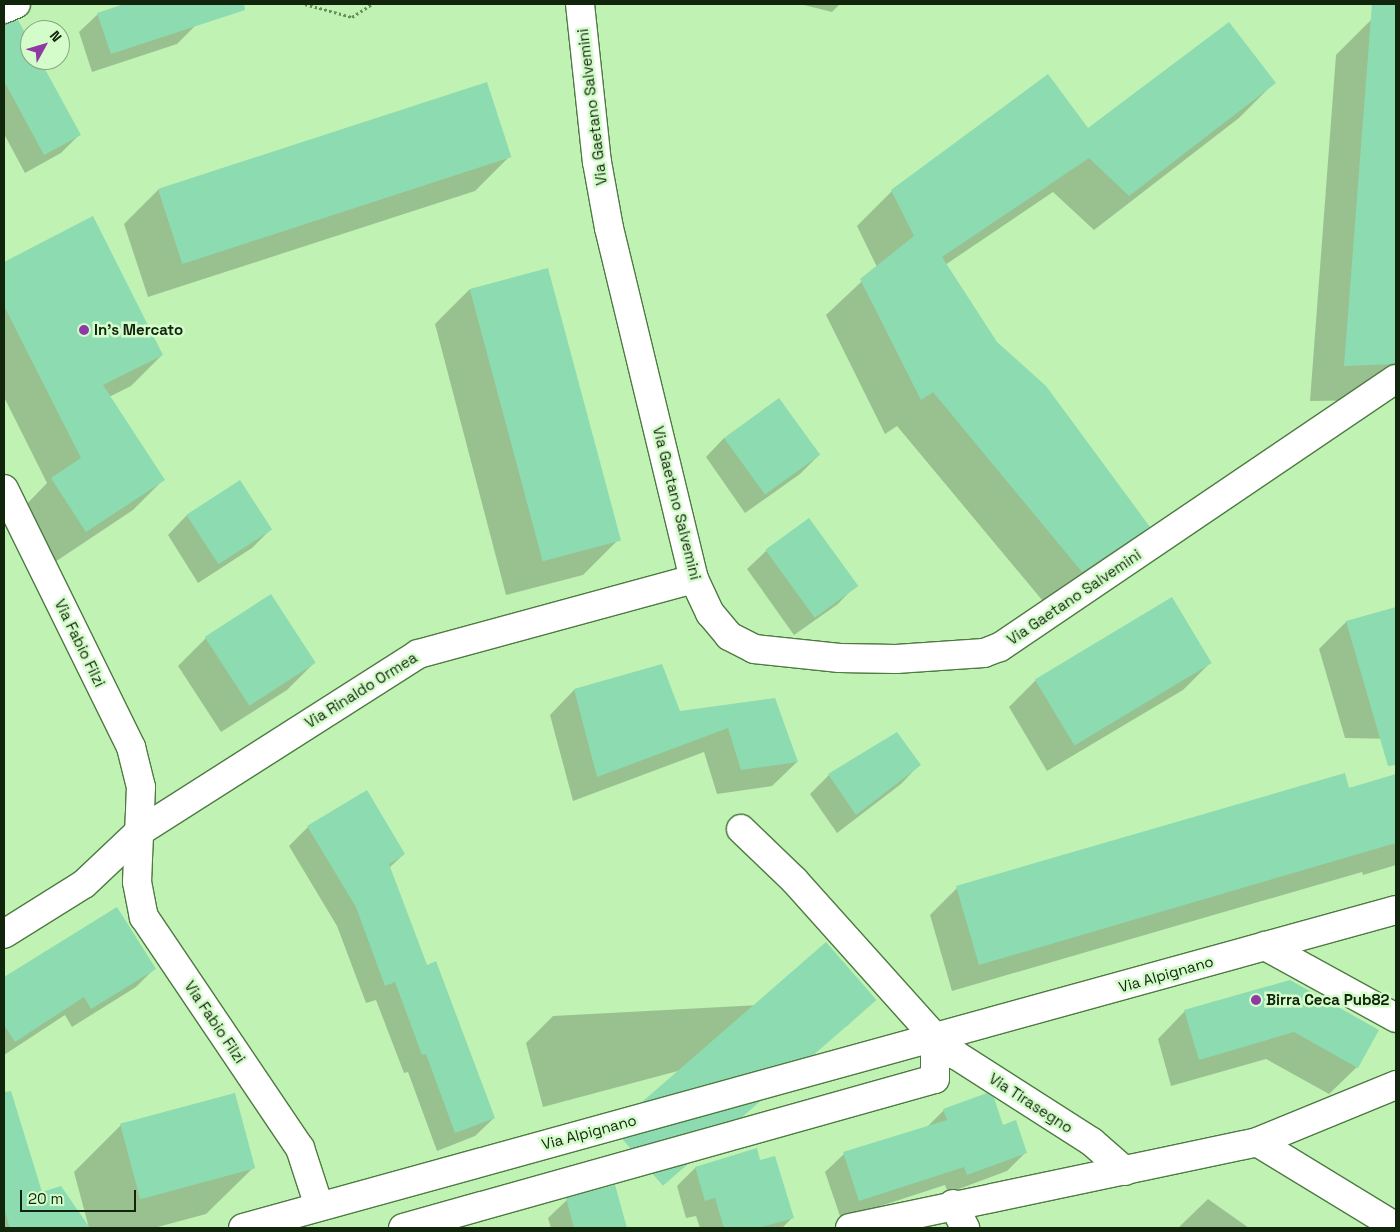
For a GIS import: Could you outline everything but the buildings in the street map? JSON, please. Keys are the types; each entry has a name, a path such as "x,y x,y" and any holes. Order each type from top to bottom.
{"street":[{"path":"4,9 16,4"},
{"name":"Via Gaetano Salvemini","path":"580,4 597,162 609,228 694,579 710,613 729,636 754,649 849,658 984,653 1000,647 1396,379"},
{"name":"Via Fabio Filzi","path":"4,488 131,747 141,787 137,882 144,917 300,1148 319,1206"},
{"name":"Via Rinaldo Ormea","path":"139,832 418,654 694,579"},
{"path":"403,1228 935,1079 935,1037 794,880 741,829"},
{"path":"4,934 84,884 139,832"},
{"name":"Via Alpignano","path":"242,1228 1396,910"},
{"path":"1265,946 1396,1018"},
{"name":"Via Tirasegno","path":"935,1037 956,1055 1092,1142 1125,1170"},
{"path":"850,1228 952,1204 1256,1142 1396,1085"},
{"path":"1256,1142 1396,1227"},
{"path":"952,1204 965,1228"}],"path":[{"path":"305,4 352,17 372,4"}],"place":[{"name":"In's Mercato","path":"84,330"},
{"name":"Birra Ceca Pub82","path":"1256,1000"}]}
